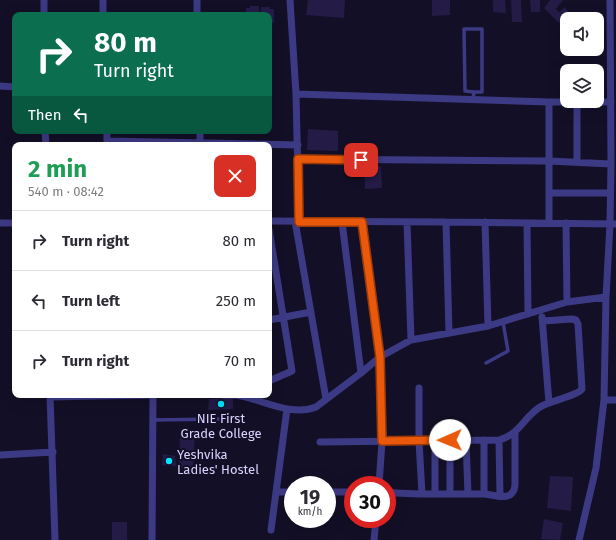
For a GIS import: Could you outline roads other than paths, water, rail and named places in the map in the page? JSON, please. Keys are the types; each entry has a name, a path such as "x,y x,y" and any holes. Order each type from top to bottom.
{"street":[{"path":"44,0 44,12"},
{"path":"103,0 103,12"},
{"path":"197,0 197,12"},
{"path":"290,0 298,145 297,222 326,399"},
{"path":"579,540 596,468 604,400 606,296 613,224 610,193 610,0"},
{"path":"0,86 12,87"},
{"path":"296,94 474,95 560,102"},
{"path":"549,102 549,223"},
{"path":"604,102 611,102"},
{"path":"577,108 577,162"},
{"path":"272,144 298,145"},
{"path":"298,159 549,161 611,164"},
{"path":"549,193 610,193"},
{"path":"272,221 613,224"},
{"path":"342,222 362,373"},
{"path":"362,222 380,357 382,441 380,476"},
{"path":"407,222 411,340"},
{"path":"446,222 449,333"},
{"path":"486,222 488,326"},
{"path":"0,223 12,223"},
{"path":"527,223 528,314"},
{"path":"566,223 567,302"},
{"path":"272,248 292,371 272,380"},
{"path":"247,398 287,409 309,410 362,373 380,357 411,340 488,326 567,302 606,296"},
{"path":"542,310 549,403"},
{"path":"272,319 311,312"},
{"path":"320,442 499,440 508,437 515,433 530,415 539,408 578,393 582,389 578,324 576,320 543,321"},
{"path":"419,388 419,441 422,494"},
{"path":"50,398 55,540"},
{"path":"152,540 153,398"},
{"path":"604,400 616,400"},
{"path":"271,530 287,409"},
{"path":"396,493 484,494 500,496 510,495 514,491 516,484 515,433"},
{"path":"435,440 435,494"},
{"path":"450,440 450,494"},
{"path":"466,440 468,494"},
{"path":"484,440 484,494"},
{"path":"499,440 500,496"},
{"path":"0,455 53,452"},
{"path":"276,492 284,492"},
{"path":"374,540 375,528"}],"lane":[{"path":"482,29 482,92 474,95 465,91 464,30 482,29"},
{"path":"486,363 508,351 503,322"},
{"path":"153,420 223,419"}],"place":[{"name":"NIE First Grade College","path":"221,404"},
{"name":"Yeshvika Ladies' Hostel","path":"169,461"}]}
